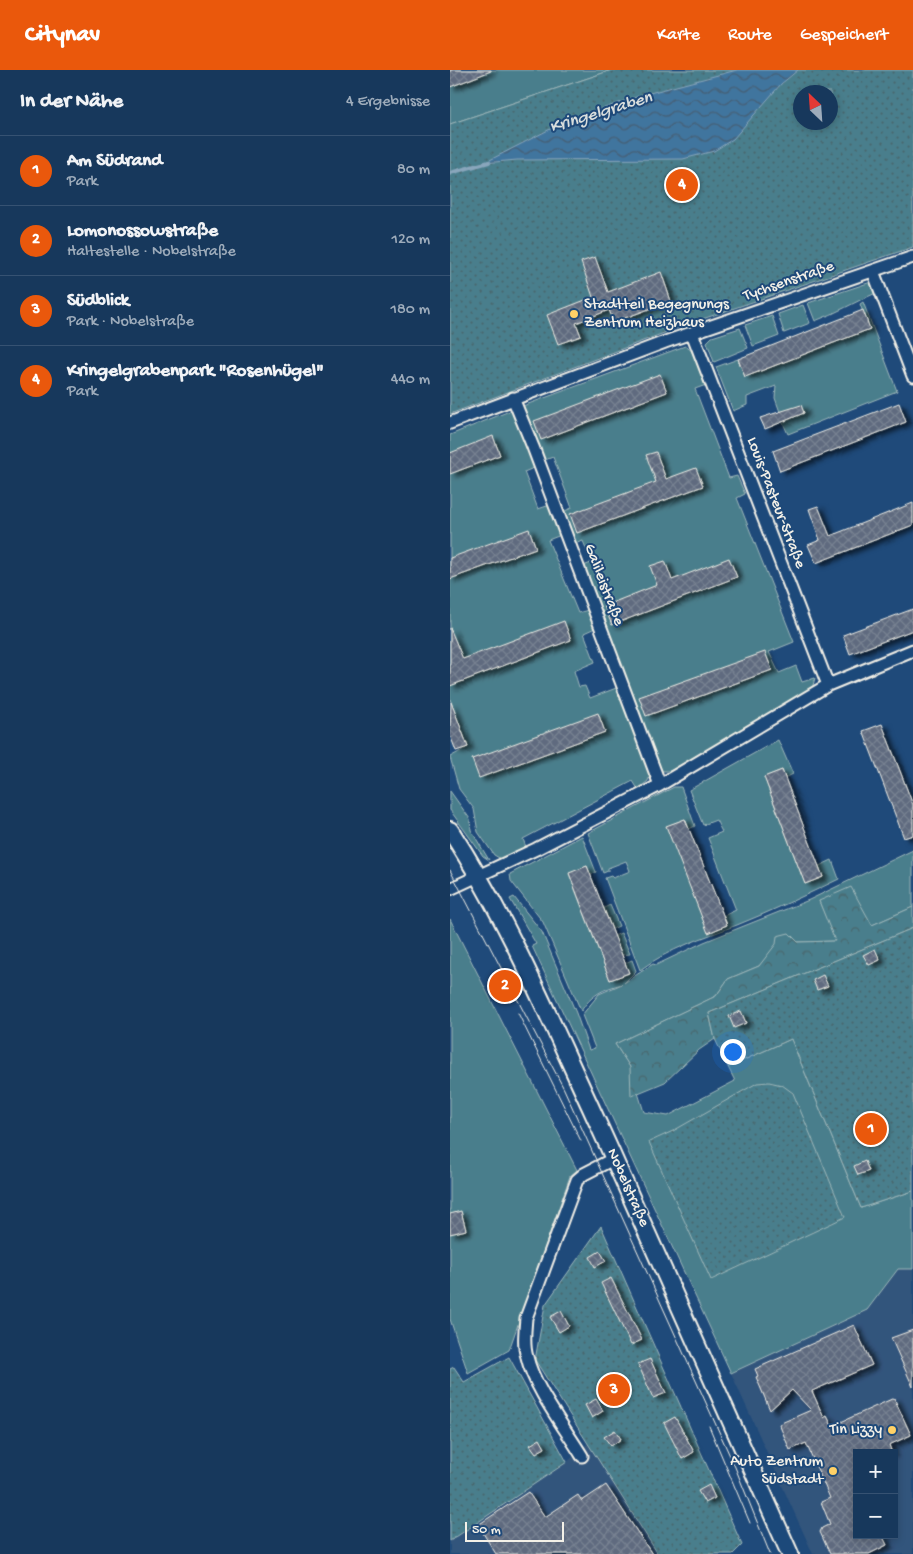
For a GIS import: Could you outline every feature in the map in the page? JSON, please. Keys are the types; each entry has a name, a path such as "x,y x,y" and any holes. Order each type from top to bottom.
{"main road":[{"name":"Nobelstraße","path":"450,830 478,877 543,1003 790,1554"}],"street":[{"name":"Tychsenstraße","path":"450,423 512,398 692,333 874,275 913,258"},
{"path":"874,275 913,376"},
{"name":"Louis-Pasteur-Straße","path":"692,333 828,686"},
{"name":"Galileistraße","path":"512,398 660,785"},
{"path":"450,889 478,877 660,785 828,686 913,650"},
{"path":"582,1456 535,1379 527,1358 524,1342 526,1318 577,1180 584,1174 614,1158"}],"shaded area":[{"path":"898,1269 913,1269 913,1554 813,1554 731,1373 866,1310"},
{"path":"588,1443 658,1554 450,1554 450,1541 567,1462"}],"green space":[{"path":"450,70 612,70 450,124"},
{"path":"612,70 913,70 913,247 685,325 450,414 450,124"},
{"path":"871,282 876,293 815,321 808,303"},
{"path":"863,302 897,391 788,434 783,423 791,419 787,410 780,412 775,398 776,386 747,397 747,405 733,411 716,367 738,359 745,377 869,329 860,304"},
{"path":"803,305 810,323 784,333 778,314"},
{"path":"772,316 779,336 753,346 745,325"},
{"path":"740,328 748,348 714,362 707,342 712,337"},
{"path":"685,346 691,350 706,385 695,389 729,478 737,476 745,494 737,498 794,642 769,652 779,673 796,666 802,682 815,678 812,689 670,771 662,771 658,768 581,567 591,563 591,560 583,541 574,544 562,512 572,508 553,457 542,461 520,407"},
{"path":"512,410 536,467 524,472 538,509 550,505 561,535 548,540 578,613 588,610 595,628 584,633 595,662 574,671 579,687 585,686 590,698 619,687 650,776 648,781 638,789 633,781 523,839 526,847 501,859 494,855 478,832 474,809 459,789 450,757 468,747 450,699 450,435"},
{"path":"778,740 793,774 785,778 782,770 764,777 805,884 823,877 819,866 832,860 839,879 763,914 675,950 640,970 605,878 611,876 613,878 630,871 626,861 608,868 608,871 603,873 588,833 674,787 681,787 695,826 689,829 685,819 667,826 709,933 726,925 723,916 736,910 708,838 722,832 716,820 703,825 689,790"},
{"path":"450,791 470,819 471,830 489,860 483,856 450,810"},
{"path":"582,836 596,872 591,875 587,866 569,874 610,980 628,973 625,963 632,960 636,971 624,983 653,964 656,965 704,942 809,900 913,850 913,907 872,925 819,901 836,941 798,942 789,933 759,966 728,979 716,996 615,1044 630,1067 644,1112 668,1116 735,1081 728,1067 791,1039 861,1208 913,1191 913,1269 898,1269 867,1310 731,1373 532,946 536,944 510,899 514,897 542,932 576,1013 589,1050 595,1048 582,1015 599,994 622,984 598,993 581,1011 543,922 511,881 510,874"},
{"path":"851,887 872,925 913,907 913,928 709,1013 715,1039 699,1050 665,1082 631,1096 630,1067 615,1044 716,996 728,979 759,966 776,944 777,936 789,933 798,942 835,941 819,901"},
{"path":"610,905 619,926 612,929 604,908"},
{"path":"450,919 577,1170 570,1176 509,1350 468,1373 450,1319"},
{"path":"913,928 913,1191 861,1208 791,1039 728,1067 715,1039 709,1013"},
{"path":"621,933 630,954 622,955 614,936"},
{"path":"769,1082 782,1085 793,1093 845,1217 711,1280 649,1142 673,1131 757,1083"},
{"path":"601,1226 742,1545 733,1554 658,1554 535,1360 545,1305"},
{"path":"509,1357 567,1462 450,1541 450,1369 454,1367 464,1382"}],"water":[{"path":"737,70 798,70 781,84 733,139 714,151 683,159 517,160 484,163 562,123 642,95"}],"building":[{"path":"450,70 491,70 491,71 450,87"},
{"path":"595,257 608,292 661,272 671,301 614,322 609,310 576,323 581,336 558,344 547,315 593,297 581,262"},
{"path":"863,310 870,329 745,377 738,359"},
{"path":"660,374 667,392 541,440 534,421"},
{"path":"899,403 906,422 780,471 773,451"},
{"path":"801,405 804,413 765,429 760,418"},
{"path":"493,436 500,455 450,474 450,453"},
{"path":"656,452 666,479 696,468 703,486 577,533 570,514 656,482 646,455"},
{"path":"913,503 913,525 816,563 808,545 820,540 809,509 818,506 830,536"},
{"path":"529,529 536,548 450,579 450,558"},
{"path":"729,558 737,577 612,625 604,606 657,585 650,566 665,561 672,580"},
{"path":"913,609 913,630 850,654 843,635"},
{"path":"564,621 571,640 450,686 450,628 463,659"},
{"path":"765,652 772,670 646,716 639,697"},
{"path":"451,702 468,747 456,751 450,735"},
{"path":"598,713 605,732 479,778 472,759"},
{"path":"882,724 913,805 913,835 904,838 863,731"},
{"path":"782,770 823,877 805,884 764,777"},
{"path":"685,819 727,925 708,933 666,826"},
{"path":"587,866 629,973 610,980 569,873"},
{"path":"875,949 880,960 869,965 863,955"},
{"path":"823,975 828,986 817,990 813,980"},
{"path":"741,1011 746,1023 734,1028 729,1016"},
{"path":"865,1161 869,1171 858,1175 854,1166"},
{"path":"461,1211 466,1230 450,1234 450,1214"},
{"path":"600,1251 606,1261 595,1267 590,1257"},
{"path":"611,1278 642,1340 631,1345 601,1283"},
{"path":"561,1311 569,1326 559,1332 550,1317"},
{"name":"Auto Zentrum Südstadt","path":"854,1325 872,1365 812,1391 824,1418 827,1416 832,1426 894,1398 911,1435 889,1445 890,1449 853,1449 853,1539 884,1539 887,1545 869,1554 830,1554 820,1532 822,1528 830,1524 821,1502 830,1498 806,1443 790,1450 779,1424 811,1410 792,1390 770,1410 756,1377 758,1376 755,1369"},
{"path":"913,1330 913,1387 891,1338"},
{"path":"650,1359 666,1393 653,1398 638,1364"},
{"path":"596,1399 603,1411 592,1418 585,1405"},
{"path":"675,1417 694,1452 682,1459 664,1423"},
{"path":"615,1430 621,1439 611,1446 604,1437"},
{"path":"540,1439 545,1448 536,1453 530,1445"},
{"path":"606,1485 652,1554 496,1554 478,1525 528,1492 545,1517 578,1495 582,1501"},
{"path":"709,1485 715,1498 705,1503 698,1491"}],"waterway":[{"name":"Kringelgraben","path":"450,173 489,162"}],"tram line":[{"path":"450,870 564,1089 735,1467 770,1554"},
{"path":"518,1013 581,1141"},
{"path":"709,1426 750,1523"}],"place":[{"name":"Kringelgrabenpark \"Rosenhügel\"","path":"682,185"},
{"name":"Stadtteil Begegnungs Zentrum Heizhaus","path":"574,314"},
{"name":"Lomonossowstraße","path":"505,986"},
{"name":"Am Südrand","path":"871,1129"},
{"name":"Südblick","path":"614,1390"},
{"name":"Tin Lizzy","path":"892,1430"},
{"name":"Auto Zentrum Südstadt","path":"833,1471"}]}
